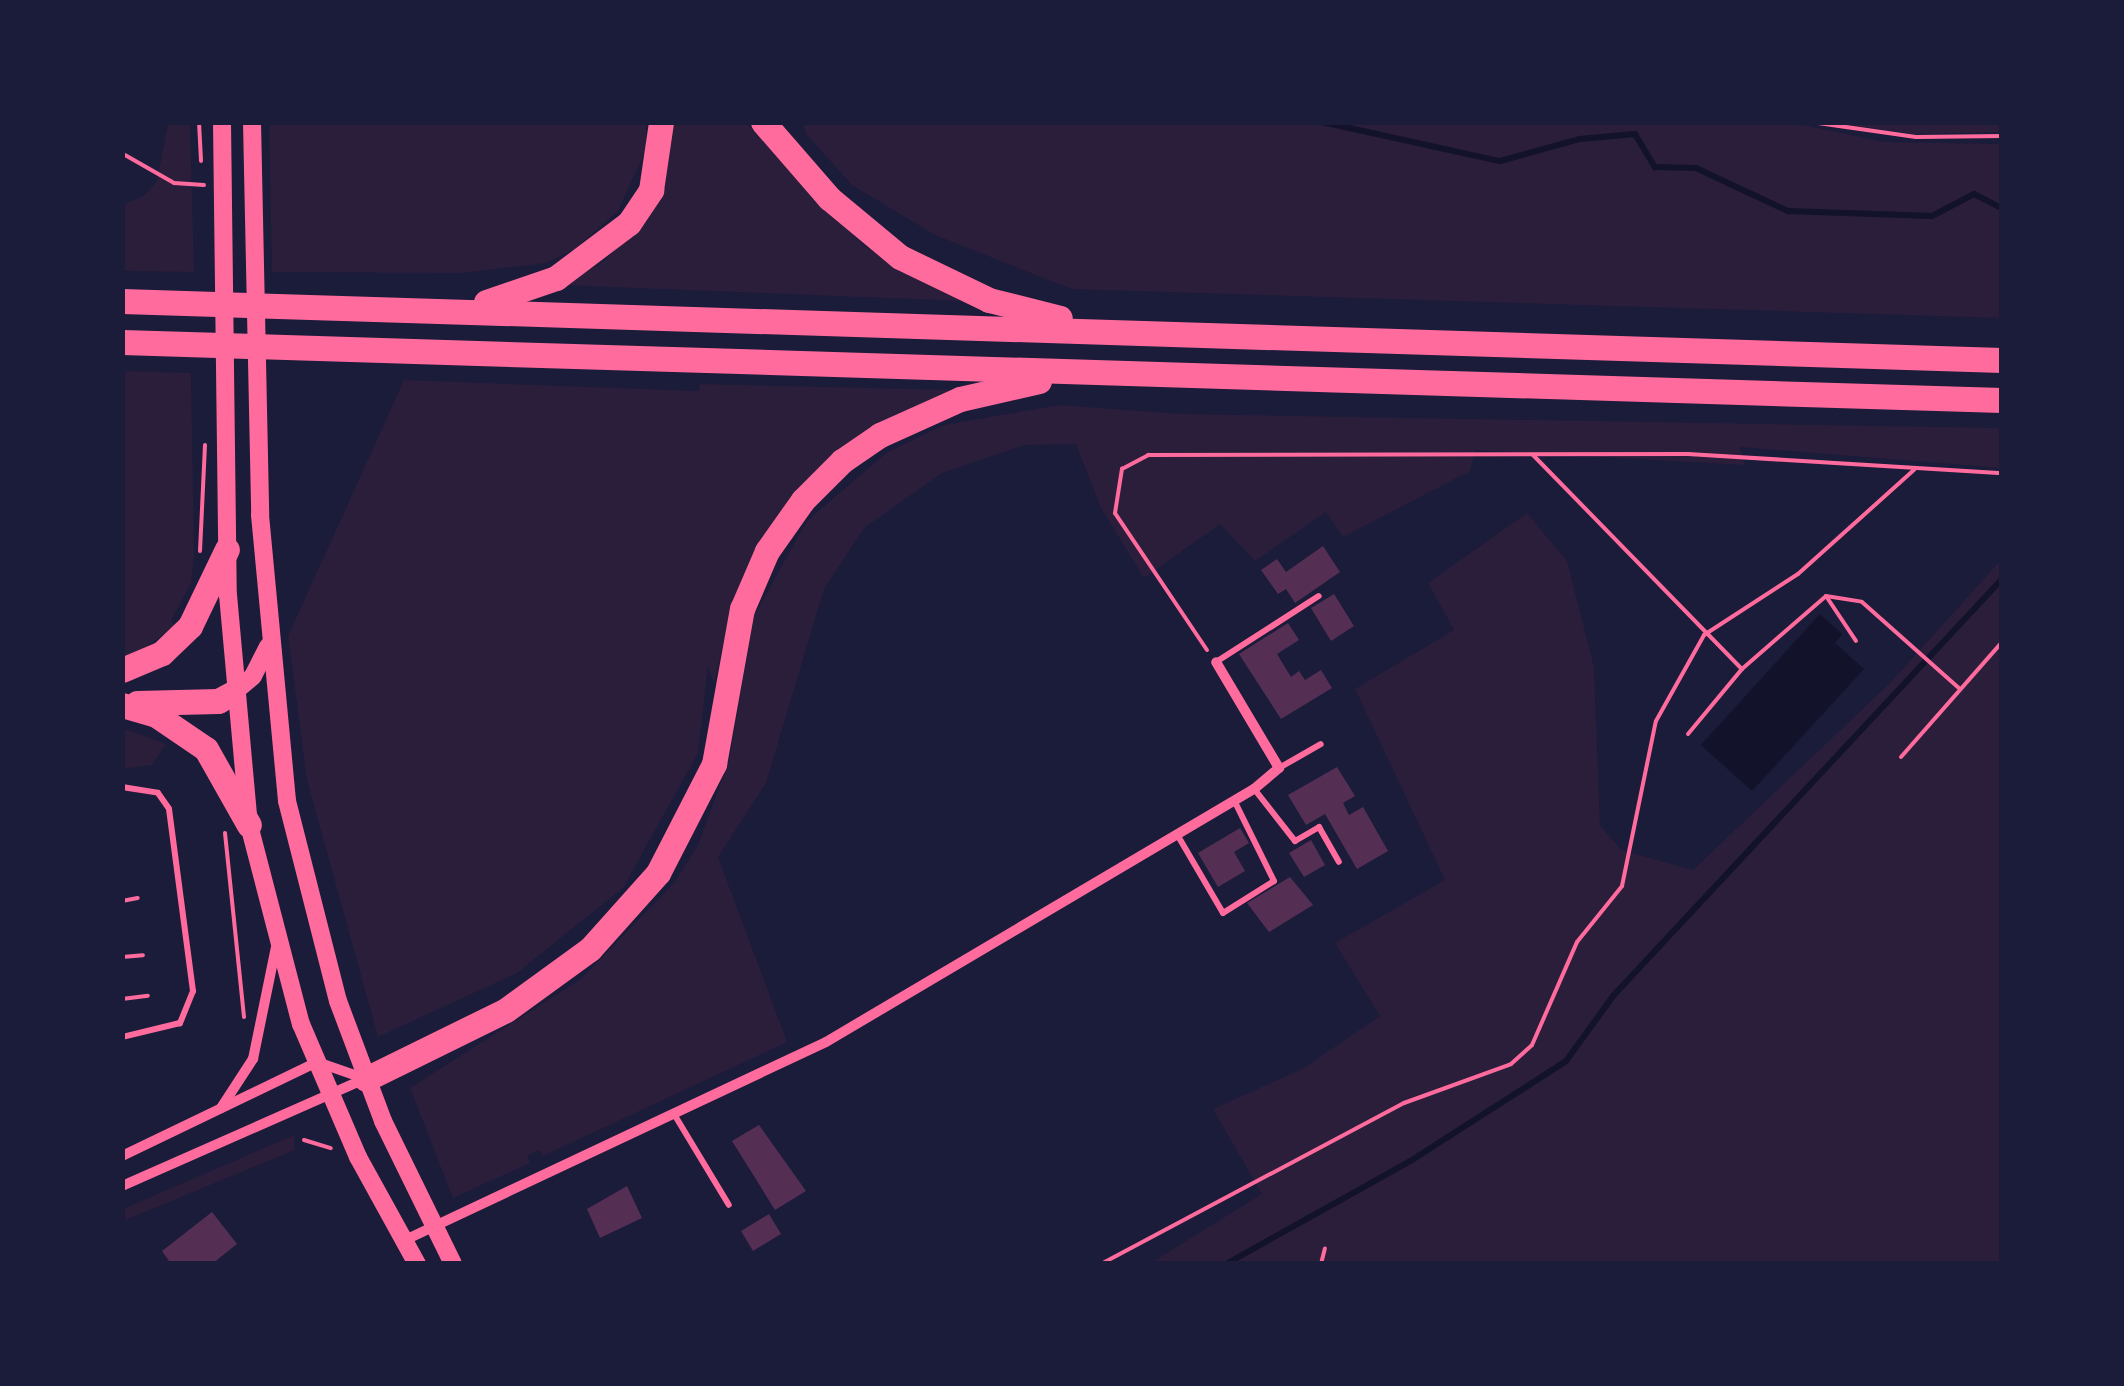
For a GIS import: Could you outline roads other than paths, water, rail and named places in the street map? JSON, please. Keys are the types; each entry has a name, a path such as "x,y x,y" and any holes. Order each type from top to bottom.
{"highway":[{"path":"409,310 520,294 609,242 651,190 661,122"},
{"path":"762,122 862,229 945,282 1030,312 1164,333"},
{"path":"122,301 2002,360"},
{"path":"122,342 2002,400"},
{"path":"366,1079 506,1010 590,949 658,874 714,764 742,609 767,551 842,460 880,435 960,400 1043,380 1159,374"},
{"path":"122,670 162,653 190,626 227,549"},
{"path":"122,704 218,702 234,693"},
{"path":"122,704 156,715 206,749 236,824"}],"main road":[{"path":"222,122 227,549 236,824 329,1092 417,1264"},
{"path":"252,122 268,647 291,820 318,936 366,1079 452,1264"},
{"path":"234,693 253,676 268,647"}],"street":[{"path":"403,1241 434,1230 826,1042 1235,802 1280,768 1216,662"},
{"path":"218,1112 253,1058 276,947"},
{"path":"123,1156 317,1062 366,1079"},
{"path":"122,1186 366,1079"}],"lane":[{"path":"1216,662 1319,596"},
{"path":"1280,768 1320,744"},
{"path":"122,787 158,793 169,810 193,991 180,1023 122,1038"},
{"path":"1254,788 1295,841 1320,827 1340,862"},
{"path":"1178,836 1222,912 1236,905 1274,881 1235,802"},
{"path":"674,1114 729,1205"}],"waterway":[{"path":"1322,122 1500,161 1580,139 1635,134 1655,167 1696,168 1788,211 1932,216 1974,194 2002,208"},
{"path":"1226,1264 1412,1160 1566,1061 1613,996 2002,579"}]}
